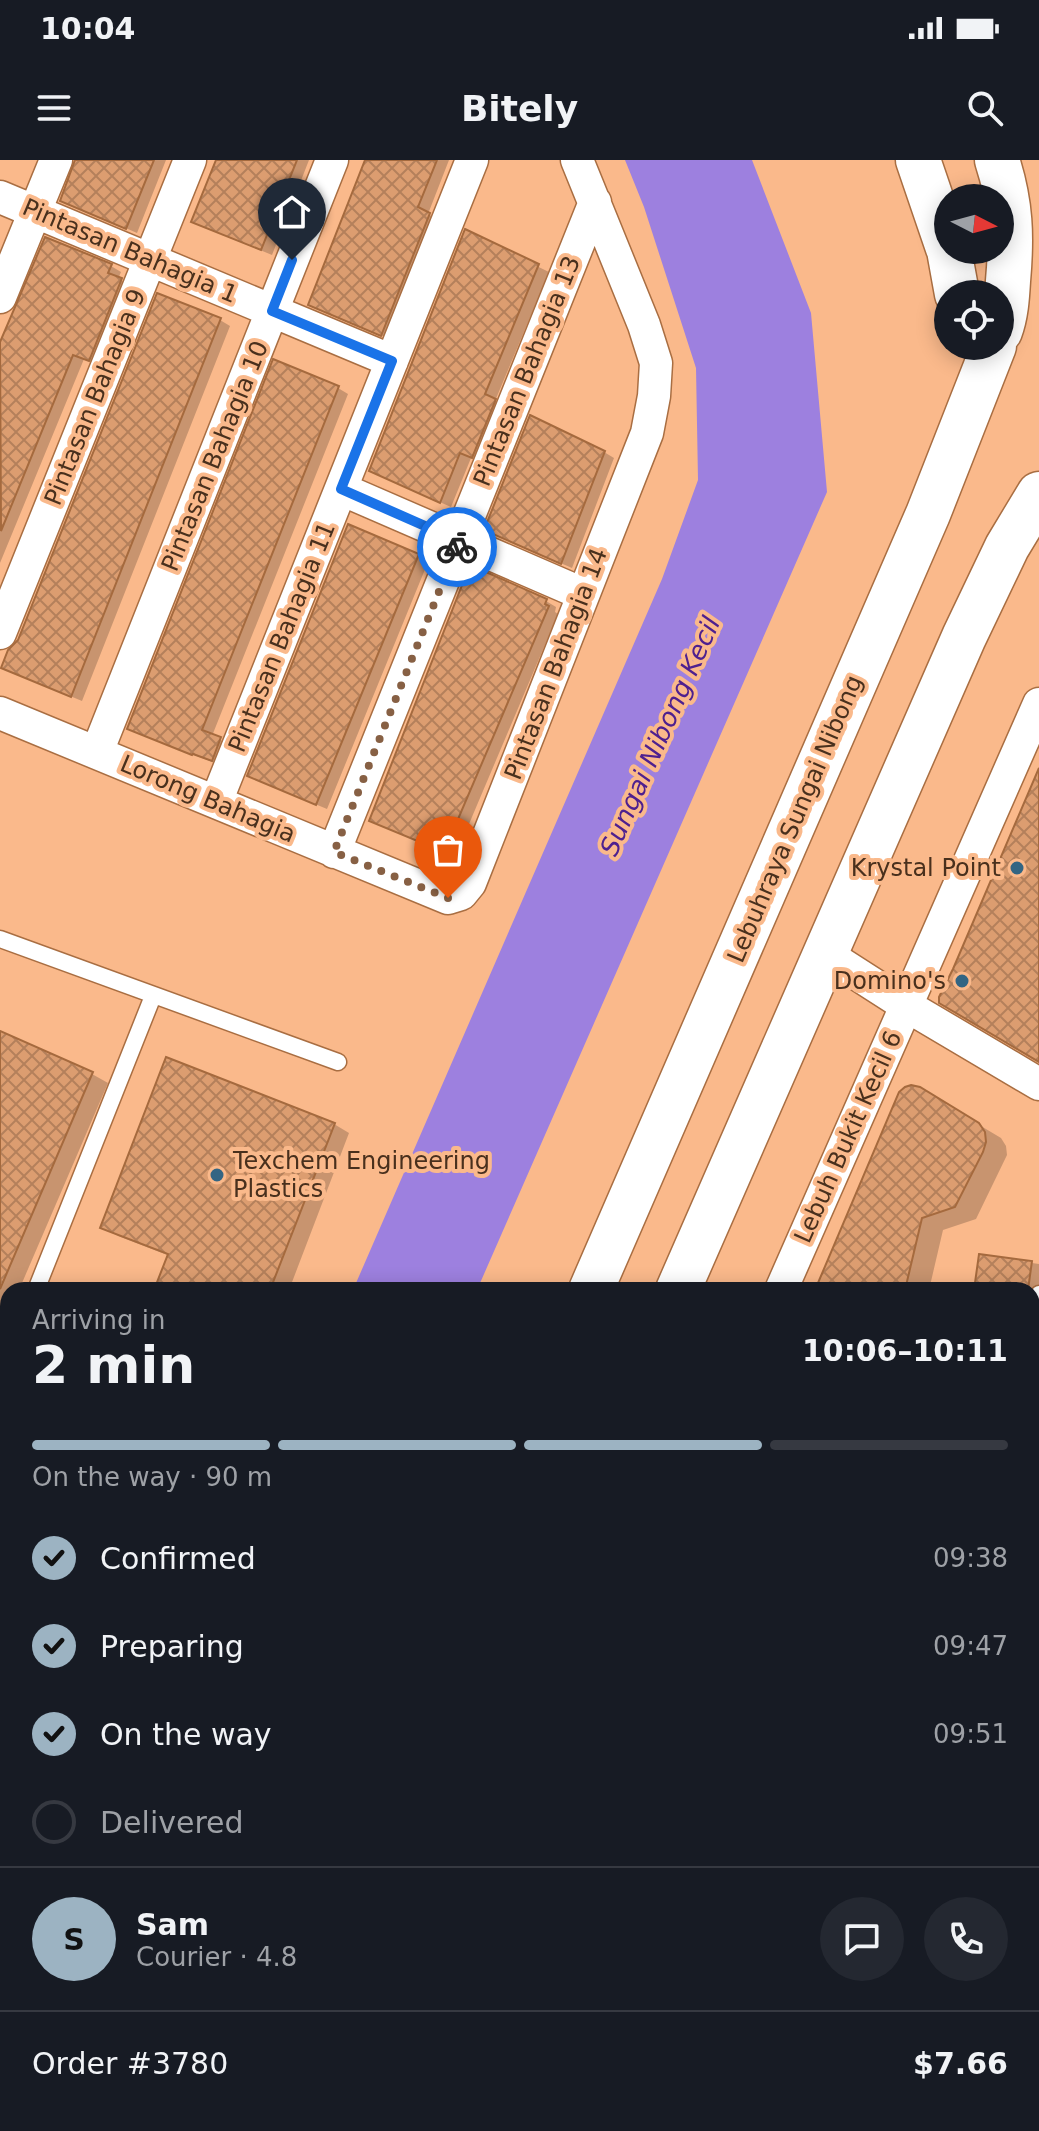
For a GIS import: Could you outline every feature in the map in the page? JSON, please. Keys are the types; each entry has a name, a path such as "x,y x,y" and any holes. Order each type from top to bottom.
{"main road":[{"path":"918,160 934,207"},
{"path":"997,160 1006,189 1011,241 1008,280"},
{"path":"928,514 956,360"},
{"name":"Lebuhraya Sungai Nibong","path":"594,1282 928,514 988,360"},
{"path":"682,1282 964,637 1007,547 1039,494"},
{"path":"1007,547 1039,510"}],"street":[{"path":"0,297 56,160"},
{"name":"Pintasan Bahagia 9","path":"0,633 190,160"},
{"name":"Pintasan Bahagia 10","path":"97,752 332,160"},
{"name":"Pintasan Bahagia 11","path":"216,802 472,160"},
{"name":"Pintasan Bahagia 14","path":"461,894 470,883 647,433 654,396 656,363 644,325 577,160"},
{"name":"Pintasan Bahagia 1","path":"0,197 392,361"},
{"name":"Pintasan Bahagia 13","path":"334,852 595,202"},
{"path":"341,489 583,594"},
{"name":"Lebuh Bukit Kecil 6","path":"784,1282 1039,704"},
{"name":"Lorong Bahagia","path":"0,713 448,898 461,894"},
{"path":"826,954 912,994 1039,1084"}],"lane":[{"path":"0,939 338,1062"},
{"path":"39,1282 153,996"}],"water":[{"name":"Sungai Nibong Kecil","path":"625,160 752,160 811,313 827,492 481,1282 356,1282 662,579 698,480 696,368 644,207"}],"building":[{"path":"75,160 154,160 126,229 60,201"},
{"path":"216,160 297,160 261,250 191,222"},
{"path":"365,160 437,160 418,207 430,213 381,336 308,305"},
{"path":"465,229 539,264 485,394 496,399 472,458 460,453 440,503 369,471"},
{"path":"45,237 112,264 108,273 122,278 89,361 73,355 1,531 0,342"},
{"path":"157,293 221,318 71,697 1,668 8,650 18,640"},
{"path":"273,359 339,386 202,730 221,737 212,761 127,729"},
{"path":"530,415 605,451 561,564 484,530"},
{"path":"348,524 419,554 316,805 247,776"},
{"path":"470,565 547,599 545,604 549,606 444,852 369,821"},
{"name":"Krystal Point","path":"1039,768 1039,1062 939,1003 939,997"},
{"path":"0,1031 93,1072 3,1282 0,1282"},
{"name":"Texchem Engineering Plastics","path":"166,1057 335,1123 273,1282 157,1282 168,1254 100,1228"},
{"path":"905,1087 920,1087 979,1123 985,1132 983,1152 955,1207 922,1218 907,1282 818,1282 899,1092"},
{"path":"979,1254 1032,1261 1029,1282 975,1282"}],"way so far":[{"path":"448,898 334,852 457,547"}],"place":[{"name":"Krystal Point","path":"1017,868"},
{"name":"Domino's","path":"962,981"},
{"name":"Texchem Engineering Plastics","path":"217,1175"}],"route":[{"path":"292,260 272,311 392,361 341,489 459,541 457,547"}]}
